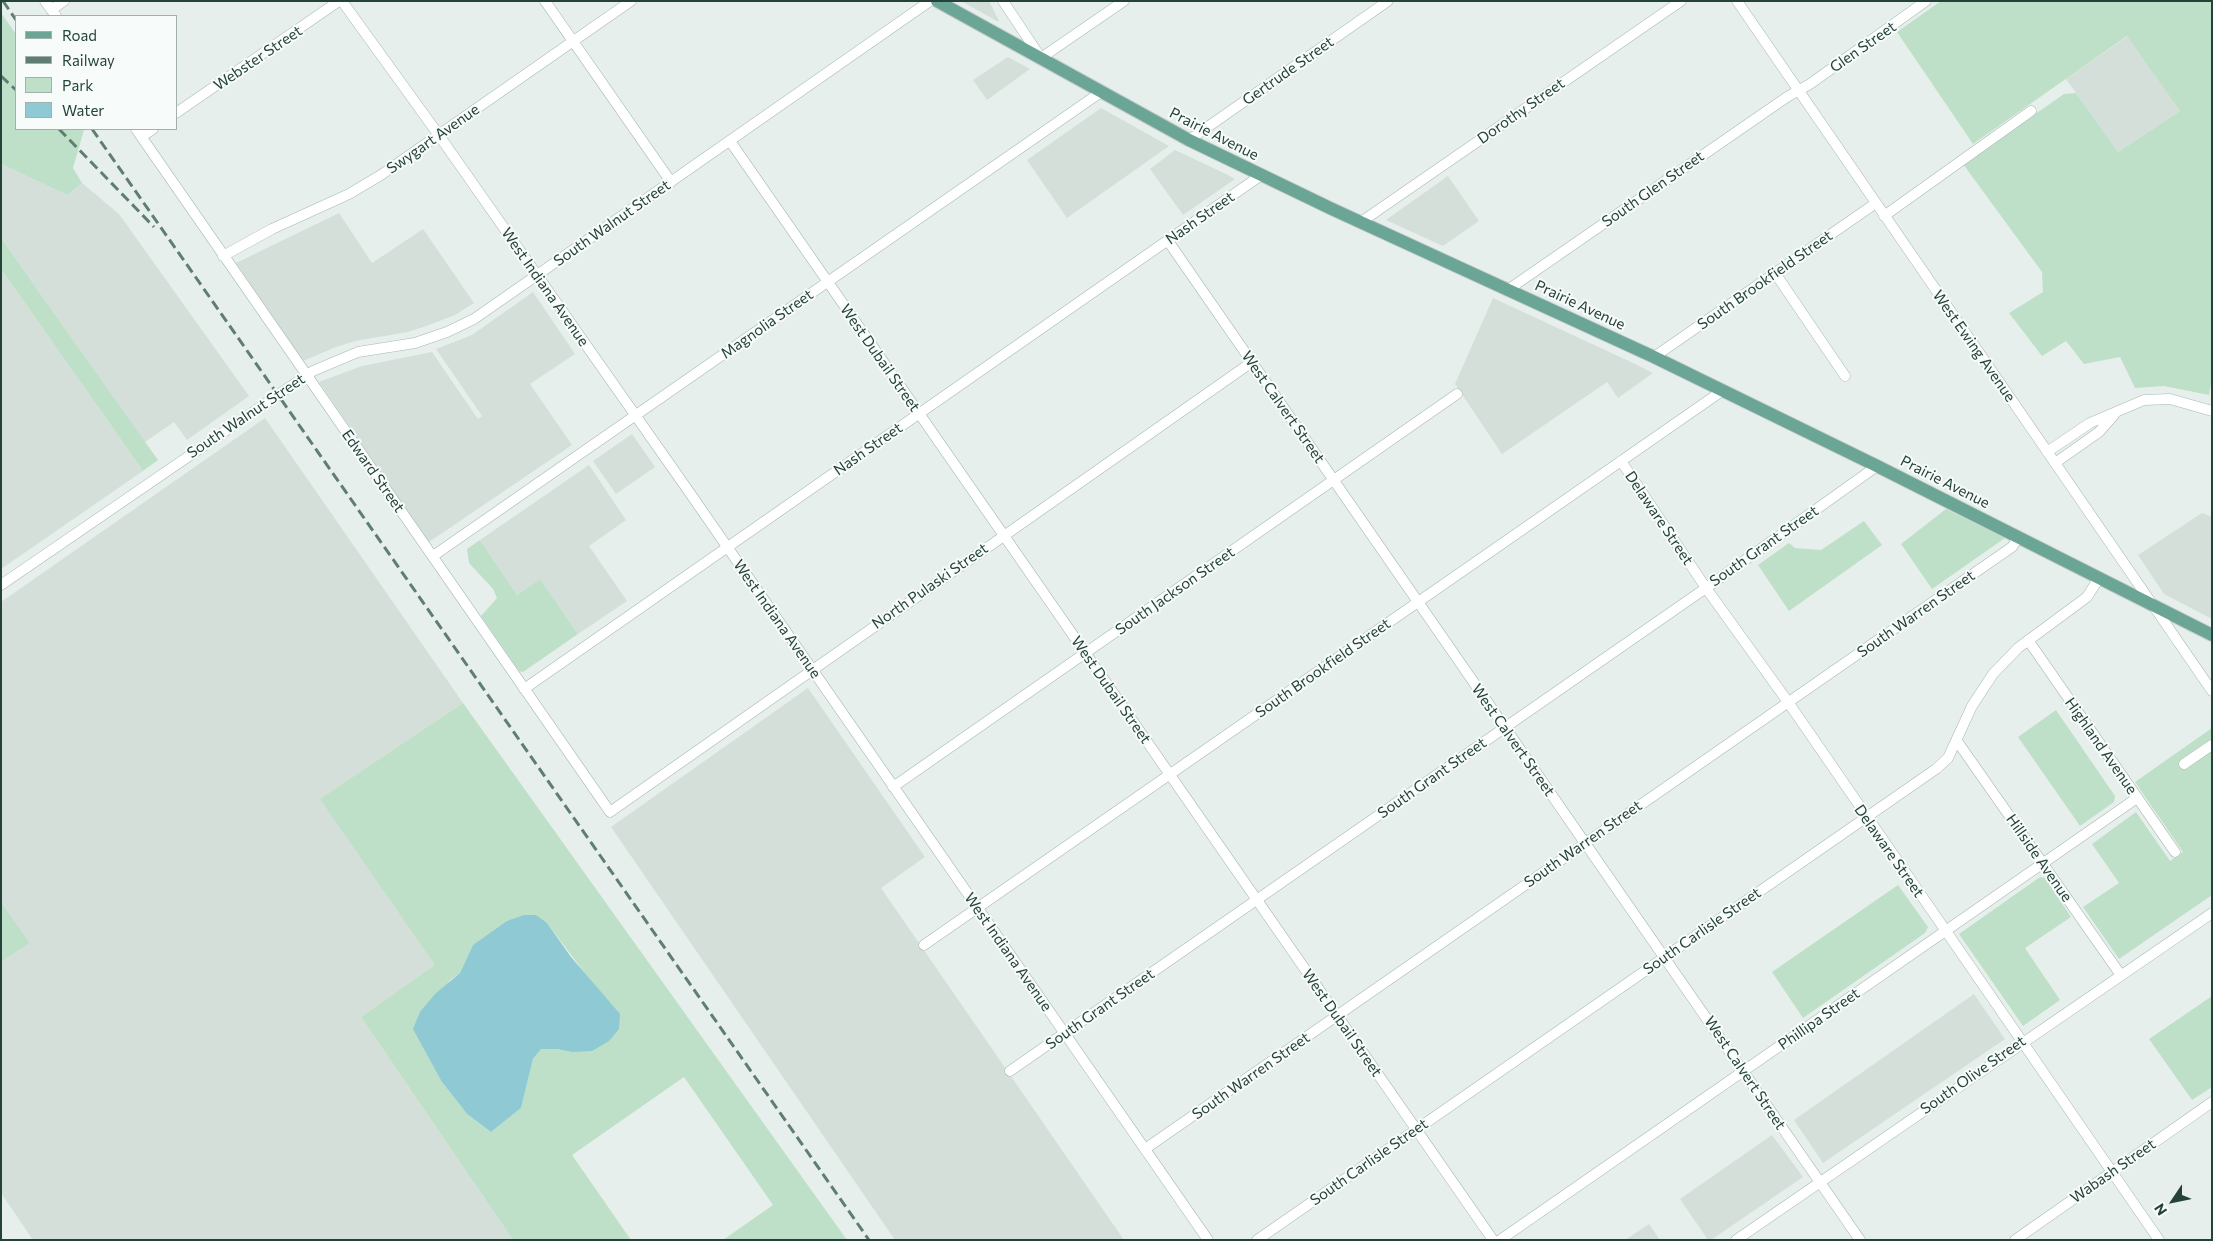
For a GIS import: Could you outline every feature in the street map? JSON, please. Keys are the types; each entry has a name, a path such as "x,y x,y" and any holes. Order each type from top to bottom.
{"main road":[{"name":"Prairie Avenue","path":"937,1 1189,140 1260,176 1654,357 1877,466 2212,635"}],"street":[{"path":"51,9 64,1"},
{"name":"Webster Street","path":"178,112 340,1"},
{"name":"West Indiana Avenue","path":"340,1 438,134 636,416 1208,1240"},
{"path":"545,1 671,182"},
{"name":"Swygart Avenue","path":"223,256 272,229 362,187 631,1"},
{"name":"South Walnut Street","path":"1,585 270,398 323,366 345,356 415,343 447,332 474,319 930,1"},
{"path":"1002,1 1041,58 1124,1"},
{"name":"Gertrude Street","path":"1189,140 1372,6 1388,1"},
{"name":"Dorothy Street","path":"1361,222 1681,1"},
{"name":"West Ewing Avenue","path":"1737,1 2212,691"},
{"name":"Glen Street","path":"1798,90 1926,1"},
{"name":"South Glen Street","path":"1509,289 1798,90"},
{"name":"Magnolia Street","path":"432,556 1102,92"},
{"path":"1884,216 2031,111"},
{"name":"Edward Street","path":"139,132 306,376 610,812"},
{"name":"West Dubail Street","path":"730,141 1493,1240"},
{"name":"Nash Street","path":"524,689 1260,176"},
{"name":"South Brookfield Street","path":"1654,357 1876,203"},
{"name":"West Calvert Street","path":"1168,240 1860,1240"},
{"path":"1775,273 1845,376"},
{"name":"North Pulaski Street","path":"610,812 1252,362"},
{"name":"South Brookfield Street","path":"924,945 1722,391"},
{"name":"South Jackson Street","path":"893,787 1457,394"},
{"path":"2047,452 2090,424 2144,400 2178,401 2212,411"},
{"path":"2055,462 2100,432 2115,414"},
{"name":"Delaware Street","path":"1620,462 2159,1240"},
{"name":"South Grant Street","path":"1010,1070 1706,588 1877,466"},
{"name":"South Warren Street","path":"1145,1149 2012,547 2019,537"},
{"name":"South Carlisle Street","path":"1257,1240 1936,769 1948,758 1984,685 2006,660 2028,640 2087,597 2099,578"},
{"name":"Highland Avenue","path":"2028,640 2175,852"},
{"name":"Hillside Avenue","path":"1957,741 2120,974"},
{"path":"2184,764 2212,744"},
{"name":"Phillipa Street","path":"1500,1240 2137,798"},
{"name":"South Olive Street","path":"1736,1240 2120,974 2212,913"},
{"name":"Wabash Street","path":"2015,1240 2212,1102"}],"shaded area":[{"path":"961,1 989,1 999,21 997,21"},
{"path":"2128,36 2180,111 2118,152 2066,79"},
{"path":"1008,57 1030,69 987,100 973,80"},
{"path":"1101,108 1169,146 1067,218 1027,160"},
{"path":"1175,150 1235,179 1183,215 1150,169"},
{"path":"1,164 67,195 82,183 119,214 249,396 187,440 174,422 145,442 1,238"},
{"path":"1448,176 1479,221 1443,246 1386,220"},
{"path":"339,213 372,263 423,229 474,303 455,315 429,325 408,332 355,341 303,361 236,263"},
{"path":"1,269 143,471 1,569"},
{"path":"533,292 575,354 530,384 572,445 429,542 319,382 362,366 432,352 478,419 482,416 436,349 472,335"},
{"path":"1493,298 1653,373 1618,398 1607,382 1502,454 1455,384"},
{"path":"265,418 463,703 321,799 436,965 361,1017 513,1240 33,1240 1,1193 1,962 30,943 1,902 1,602"},
{"path":"632,434 655,467 616,494 593,461"},
{"path":"589,465 626,520 589,546 627,601 578,634 540,579 517,595 480,540"},
{"path":"2202,513 2212,517 2212,619 2164,594 2138,555"},
{"path":"808,688 925,857 881,888 1124,1240 895,1240 611,827"},
{"path":"1974,994 2005,1039 1823,1163 1794,1120"},
{"path":"1772,1135 1803,1177 1711,1240 1708,1240 1680,1199"},
{"path":"1649,1224 1660,1240 1625,1240"}],"green space":[{"path":"1941,1 2212,1 2212,378 2209,395 2164,386 2135,388 2120,357 2084,364 2066,341 2042,356 2009,313 2043,292 2042,272 1963,164 2064,94 2076,93 2118,152 2180,111 2127,36 1973,144 1897,32"},
{"path":"1,13 15,33 15,130 84,130 73,168 82,183 67,195 1,164"},
{"path":"1,238 158,460 143,471 1,269"},
{"path":"1946,509 2005,538 1932,589 1901,544"},
{"path":"1864,521 1882,545 1789,611 1758,565 1789,543 1795,548 1821,550"},
{"path":"480,540 517,595 540,579 578,634 523,672 519,671 481,616 497,598 493,589 469,563 467,549"},
{"path":"463,703 847,1240 723,1240 773,1205 684,1077 572,1155 631,1240 513,1240 361,1017 435,965 320,799","holes":["547,923 587,976 573,1052 541,1049 533,1059 521,1108 491,1132 467,1114 442,1082 449,981 460,973 473,945"]},
{"path":"2056,710 2115,796 2114,802 2080,826 2018,737"},
{"path":"2212,728 2212,895 2119,959 2083,907 2119,883 2092,844 2136,812 2170,861 2183,852 2135,782"},
{"path":"2040,877 2045,878 2071,917 2025,948 2060,1000 2023,1026 1959,934"},
{"path":"1898,885 1928,927 1925,933 1803,1018 1772,972"},
{"path":"1,902 30,943 1,962"},
{"path":"2212,996 2212,1087 2192,1100 2149,1039"}],"water":[{"path":"524,915 536,915 547,923 571,957 620,1014 619,1029 609,1041 592,1051 572,1052 557,1049 541,1049 533,1059 521,1108 491,1132 467,1114 442,1082 413,1029 420,1012 435,994 460,973 473,945 507,921"}],"railway":[{"path":"3,1 15,19"},
{"path":"1,76 15,89"},
{"path":"60,130 154,227"},
{"path":"93,130 869,1240"}]}
